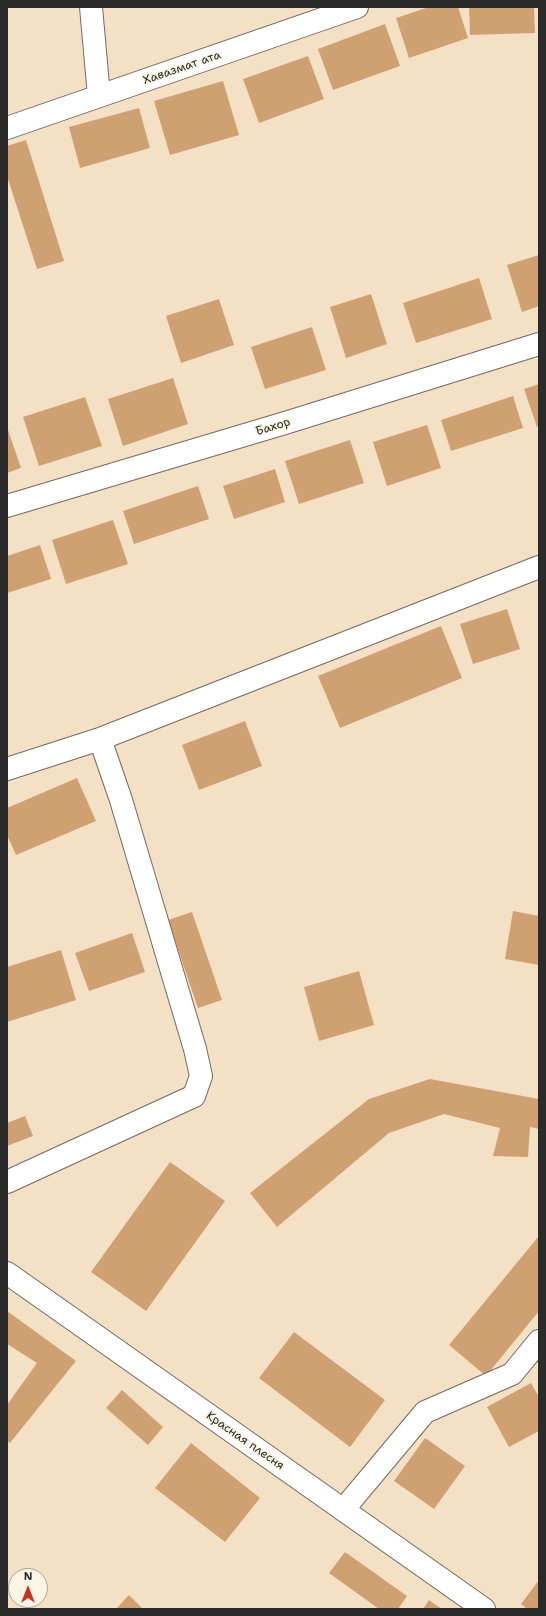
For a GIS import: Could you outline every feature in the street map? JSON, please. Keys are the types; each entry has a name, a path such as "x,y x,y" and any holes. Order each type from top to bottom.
{"street":[{"path":"91,7 99,96"},
{"name":"Хавазмат ата","path":"7,128 357,7"},
{"name":"Бахор","path":"7,506 285,423 539,344"},
{"path":"7,769 100,739 539,567"},
{"path":"7,1182 194,1096 201,1076 196,1049 121,800 100,739"},
{"name":"Красная плесня","path":"7,1273 484,1609"},
{"path":"343,1510 425,1412 512,1374 539,1341"}],"building":[{"path":"429,7 458,7 468,38 409,58 396,18"},
{"path":"469,7 534,7 535,33 470,35"},
{"path":"385,24 400,66 333,90 318,49"},
{"path":"308,56 324,99 259,123 243,79"},
{"path":"223,81 239,135 170,155 154,101"},
{"path":"139,108 150,148 80,168 69,127"},
{"path":"26,140 64,261 37,269 7,176 7,146"},
{"path":"539,255 539,306 522,312 507,265"},
{"path":"479,278 492,319 416,343 403,303"},
{"path":"371,294 387,344 346,358 330,307"},
{"path":"219,299 234,345 181,363 166,316"},
{"path":"312,327 326,370 265,389 251,347"},
{"path":"173,378 188,424 123,446 108,399"},
{"path":"539,384 539,426 537,427 524,389"},
{"path":"513,396 523,428 451,451 441,420"},
{"path":"85,397 102,446 39,466 23,417"},
{"path":"427,425 441,468 387,486 373,442"},
{"path":"7,427 21,468 7,473"},
{"path":"350,440 364,483 299,504 285,461"},
{"path":"275,469 285,502 234,519 223,486"},
{"path":"198,486 209,519 134,544 123,511"},
{"path":"113,520 128,564 66,584 52,540"},
{"path":"40,545 51,579 7,593 7,556"},
{"path":"507,609 520,649 473,664 460,624"},
{"path":"441,626 462,678 340,728 318,676"},
{"path":"245,721 262,766 199,790 182,745"},
{"path":"77,778 96,821 16,855 7,835 7,808"},
{"path":"513,911 539,916 539,965 505,959"},
{"path":"192,912 222,1000 198,1008 168,920"},
{"path":"132,933 145,972 89,991 75,953"},
{"path":"61,950 76,1000 7,1022 7,967"},
{"path":"359,971 374,1025 319,1041 304,987"},
{"path":"430,1079 539,1099 539,1129 530,1127 528,1157 493,1156 500,1128 444,1114 389,1133 277,1227 250,1193 369,1099"},
{"path":"25,1116 33,1136 7,1146 7,1123"},
{"path":"170,1162 225,1201 146,1311 91,1272"},
{"path":"539,1236 539,1311 486,1376 449,1345"},
{"path":"7,1311 76,1361 10,1443 7,1441 7,1405 37,1363 7,1344"},
{"path":"294,1332 385,1400 350,1447 259,1378"},
{"path":"531,1383 539,1397 539,1431 509,1447 487,1407"},
{"path":"122,1390 163,1427 148,1445 106,1408"},
{"path":"425,1438 465,1466 434,1509 394,1481"},
{"path":"191,1443 260,1498 225,1542 155,1488"},
{"path":"345,1552 407,1596 398,1609 379,1609 329,1573"},
{"path":"539,1580 539,1609 527,1609 521,1604"},
{"path":"129,1595 143,1609 116,1609"},
{"path":"429,1600 442,1609 423,1609"}]}
